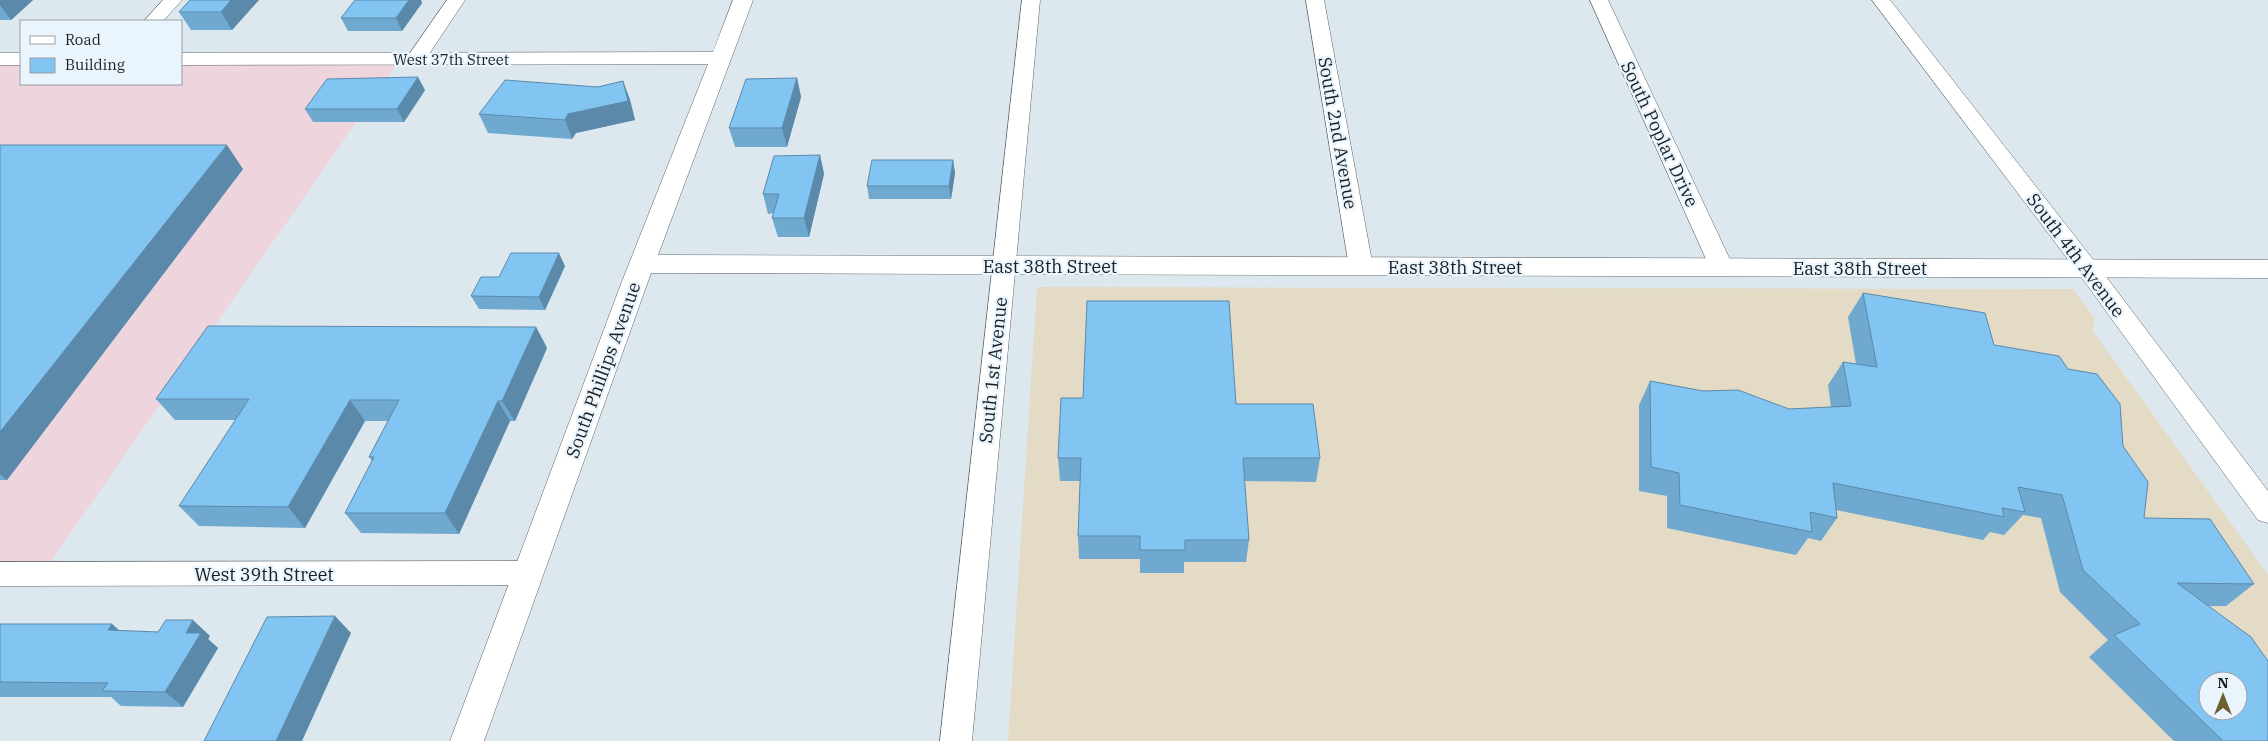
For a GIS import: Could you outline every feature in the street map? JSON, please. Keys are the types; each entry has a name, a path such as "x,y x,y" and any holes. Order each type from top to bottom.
{"street":[{"path":"153,20 173,0"},
{"path":"416,59 456,0"},
{"name":"South Phillips Avenue","path":"467,741 642,264 743,0"},
{"name":"South 1st Avenue","path":"956,741 1031,0"},
{"name":"South 2nd Avenue","path":"1315,0 1361,266"},
{"name":"South Poplar Drive","path":"1599,0 1722,268"},
{"name":"South 4th Avenue","path":"1881,0 2087,268 2268,512"},
{"name":"West 37th Street","path":"182,59 720,58"},
{"path":"0,59 20,59"},
{"name":"East 38th Street","path":"642,264 2268,269"},
{"name":"West 39th Street","path":"0,574 529,573"}],"shaded area":[{"path":"0,65 20,65 20,85 182,85 182,65 396,65 49,564 0,564"},
{"path":"1037,287 2073,289 2095,319 2093,331 2268,575 2268,741 1008,741"}],"building":[{"path":"190,0 231,0 221,12 179,12"},
{"path":"355,0 409,0 396,18 341,18"},
{"path":"418,77 397,109 305,109 327,79"},
{"path":"797,78 782,128 729,128 746,79"},
{"path":"505,80 598,87 623,81 628,101 568,114 565,120 479,114"},
{"path":"0,145 227,145 0,432"},
{"path":"820,155 804,218 772,218 779,194 763,194 774,156"},
{"path":"872,160 953,160 949,186 867,186"},
{"path":"511,253 559,253 539,297 471,296 481,277 499,277"},
{"path":"1863,293 1985,313 1994,345 2059,356 2068,369 2097,374 2120,404 2123,446 2148,482 2144,518 2210,519 2254,584 2177,583 2251,637 2268,661 2268,741 2223,741 2202,721 2248,721 2248,671 2198,671 2198,717 2114,635 2140,624 2083,570 2062,495 2018,487 2025,512 2002,508 2004,517 1833,483 1837,518 1810,512 1812,532 1680,505 1679,473 1651,467 1650,381 1703,391 1738,390 1789,409 1851,406 1843,362 1877,367"},
{"path":"1087,301 1229,301 1236,404 1313,404 1320,458 1243,458 1249,540 1185,540 1185,550 1140,550 1140,536 1078,536 1081,458 1058,458 1061,398 1083,398"},
{"path":"208,326 536,327 502,401 498,401 445,513 345,513 374,457 369,457 399,400 350,400 288,507 179,506 249,399 156,399"},
{"path":"335,616 276,741 204,741 267,617"},
{"path":"166,620 193,620 186,633 201,633 165,692 102,691 108,683 0,682 0,624 112,624 108,630 158,632"}]}
